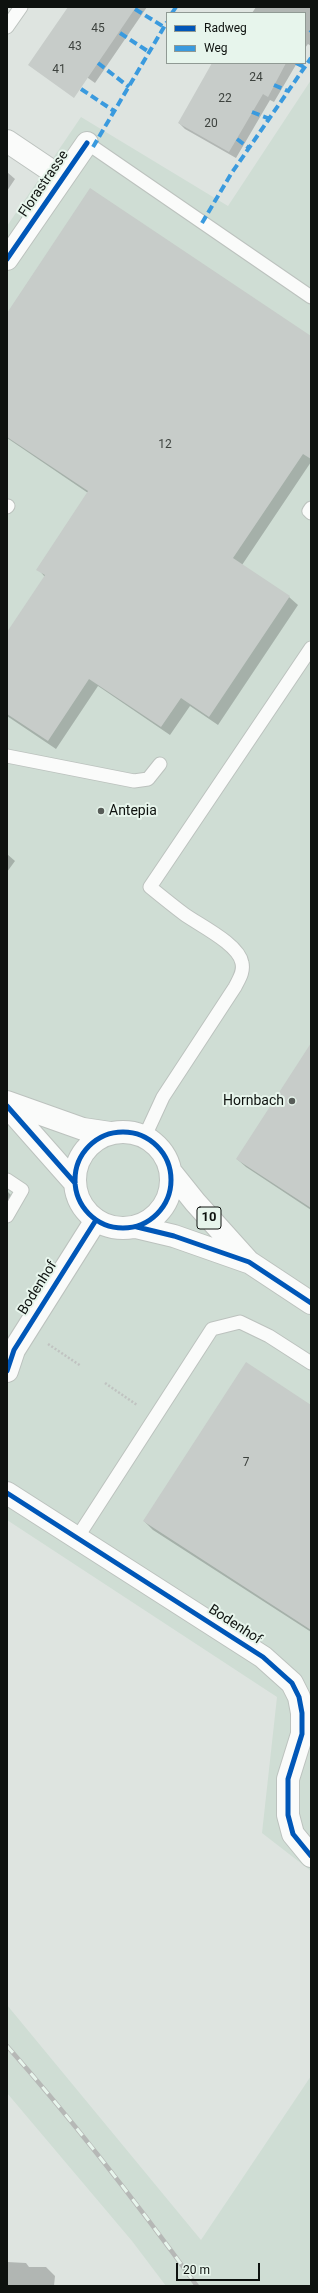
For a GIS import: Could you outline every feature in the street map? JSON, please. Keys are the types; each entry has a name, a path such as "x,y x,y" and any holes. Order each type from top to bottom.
{"street":[{"path":"7,141 62,178"},
{"name":"Florastrasse","path":"7,259 87,143"},
{"name":"10","path":"7,1102 82,1129 110,1133 131,1132 145,1136 158,1146 167,1160 171,1172 170,1192 163,1207 153,1218 136,1227"},
{"name":"10","path":"7,1106 75,1183"},
{"name":"10","path":"110,1133 90,1144 81,1156 76,1169 75,1183 78,1198 85,1210 96,1220 117,1228 136,1227 174,1236 249,1262 311,1303"},
{"name":"10","path":"171,1172 249,1262"},
{"name":"Bodenhof","path":"7,1371 11,1348 96,1220"},
{"name":"Bodenhof","path":"7,1493 263,1657 305,1694 302,1713 302,1734 288,1779 288,1815 293,1834 311,1856"}],"lane":[{"path":"7,28 20,7"},
{"path":"87,143 311,297"},
{"path":"311,508 309,511 311,513"},
{"path":"145,1136 163,1097 235,987 242,973 242,963 238,953 225,942 184,914 150,887 311,648"},
{"path":"7,756 134,781 148,779 160,764"},
{"path":"7,1180 22,1190 7,1216"},
{"path":"77,1538 212,1329 240,1322 269,1336 311,1363"}],"path":[{"path":"45,1343 81,1366"},
{"path":"105,1383 143,1409"}],"shaded area":[{"path":"311,80 311,1871 262,1833 277,1697 7,1520 7,226 81,117 228,206"},
{"path":"7,2005 201,2240 311,2076 311,2286 166,2286 132,2241 7,2093"}],"building":[{"path":"68,7 136,7 74,98 28,65"},
{"path":"211,64 285,64 268,97 263,94 229,152 178,123"},
{"path":"90,188 311,336 311,459 303,454 233,558 290,596 209,717 181,698 161,727 89,679 48,741 7,714 7,632 45,575 36,570 88,491 7,437 7,313"},
{"name":"Hornbach","path":"311,1043 311,1208 236,1159"},
{"path":"246,1362 311,1405 311,1630 143,1521"}],"railway":[{"path":"7,2046 57,2104 105,2164 152,2224 197,2286"}],"marked path":[{"path":"173,12 176,7"},
{"path":"135,9 164,27"},
{"path":"93,147 166,24"},
{"path":"120,33 149,52"},
{"path":"202,223 231,174 311,58"},
{"path":"98,63 129,87"},
{"path":"298,64 304,67"},
{"path":"274,85 288,91"},
{"path":"81,89 114,111"},
{"path":"252,112 270,119"},
{"path":"237,139 249,148"}],"cycle path":[{"path":"7,259 87,143"},
{"path":"7,1106 75,1183"},
{"path":"123,1132 141,1135 157,1146 168,1162 171,1180 168,1198 157,1214 141,1225 123,1228 105,1225 89,1214 78,1198 75,1180 78,1162 89,1146 105,1135 123,1132"},
{"path":"7,1371 14,1350 96,1220"},
{"path":"137,1227 174,1236 249,1262 311,1303"},
{"path":"7,1493 263,1657 292,1683 299,1697 302,1713 302,1734 288,1779 288,1815 293,1834 311,1856"}],"place":[{"name":"Antepia","path":"101,811"},
{"name":"Hornbach","path":"292,1101"}]}
